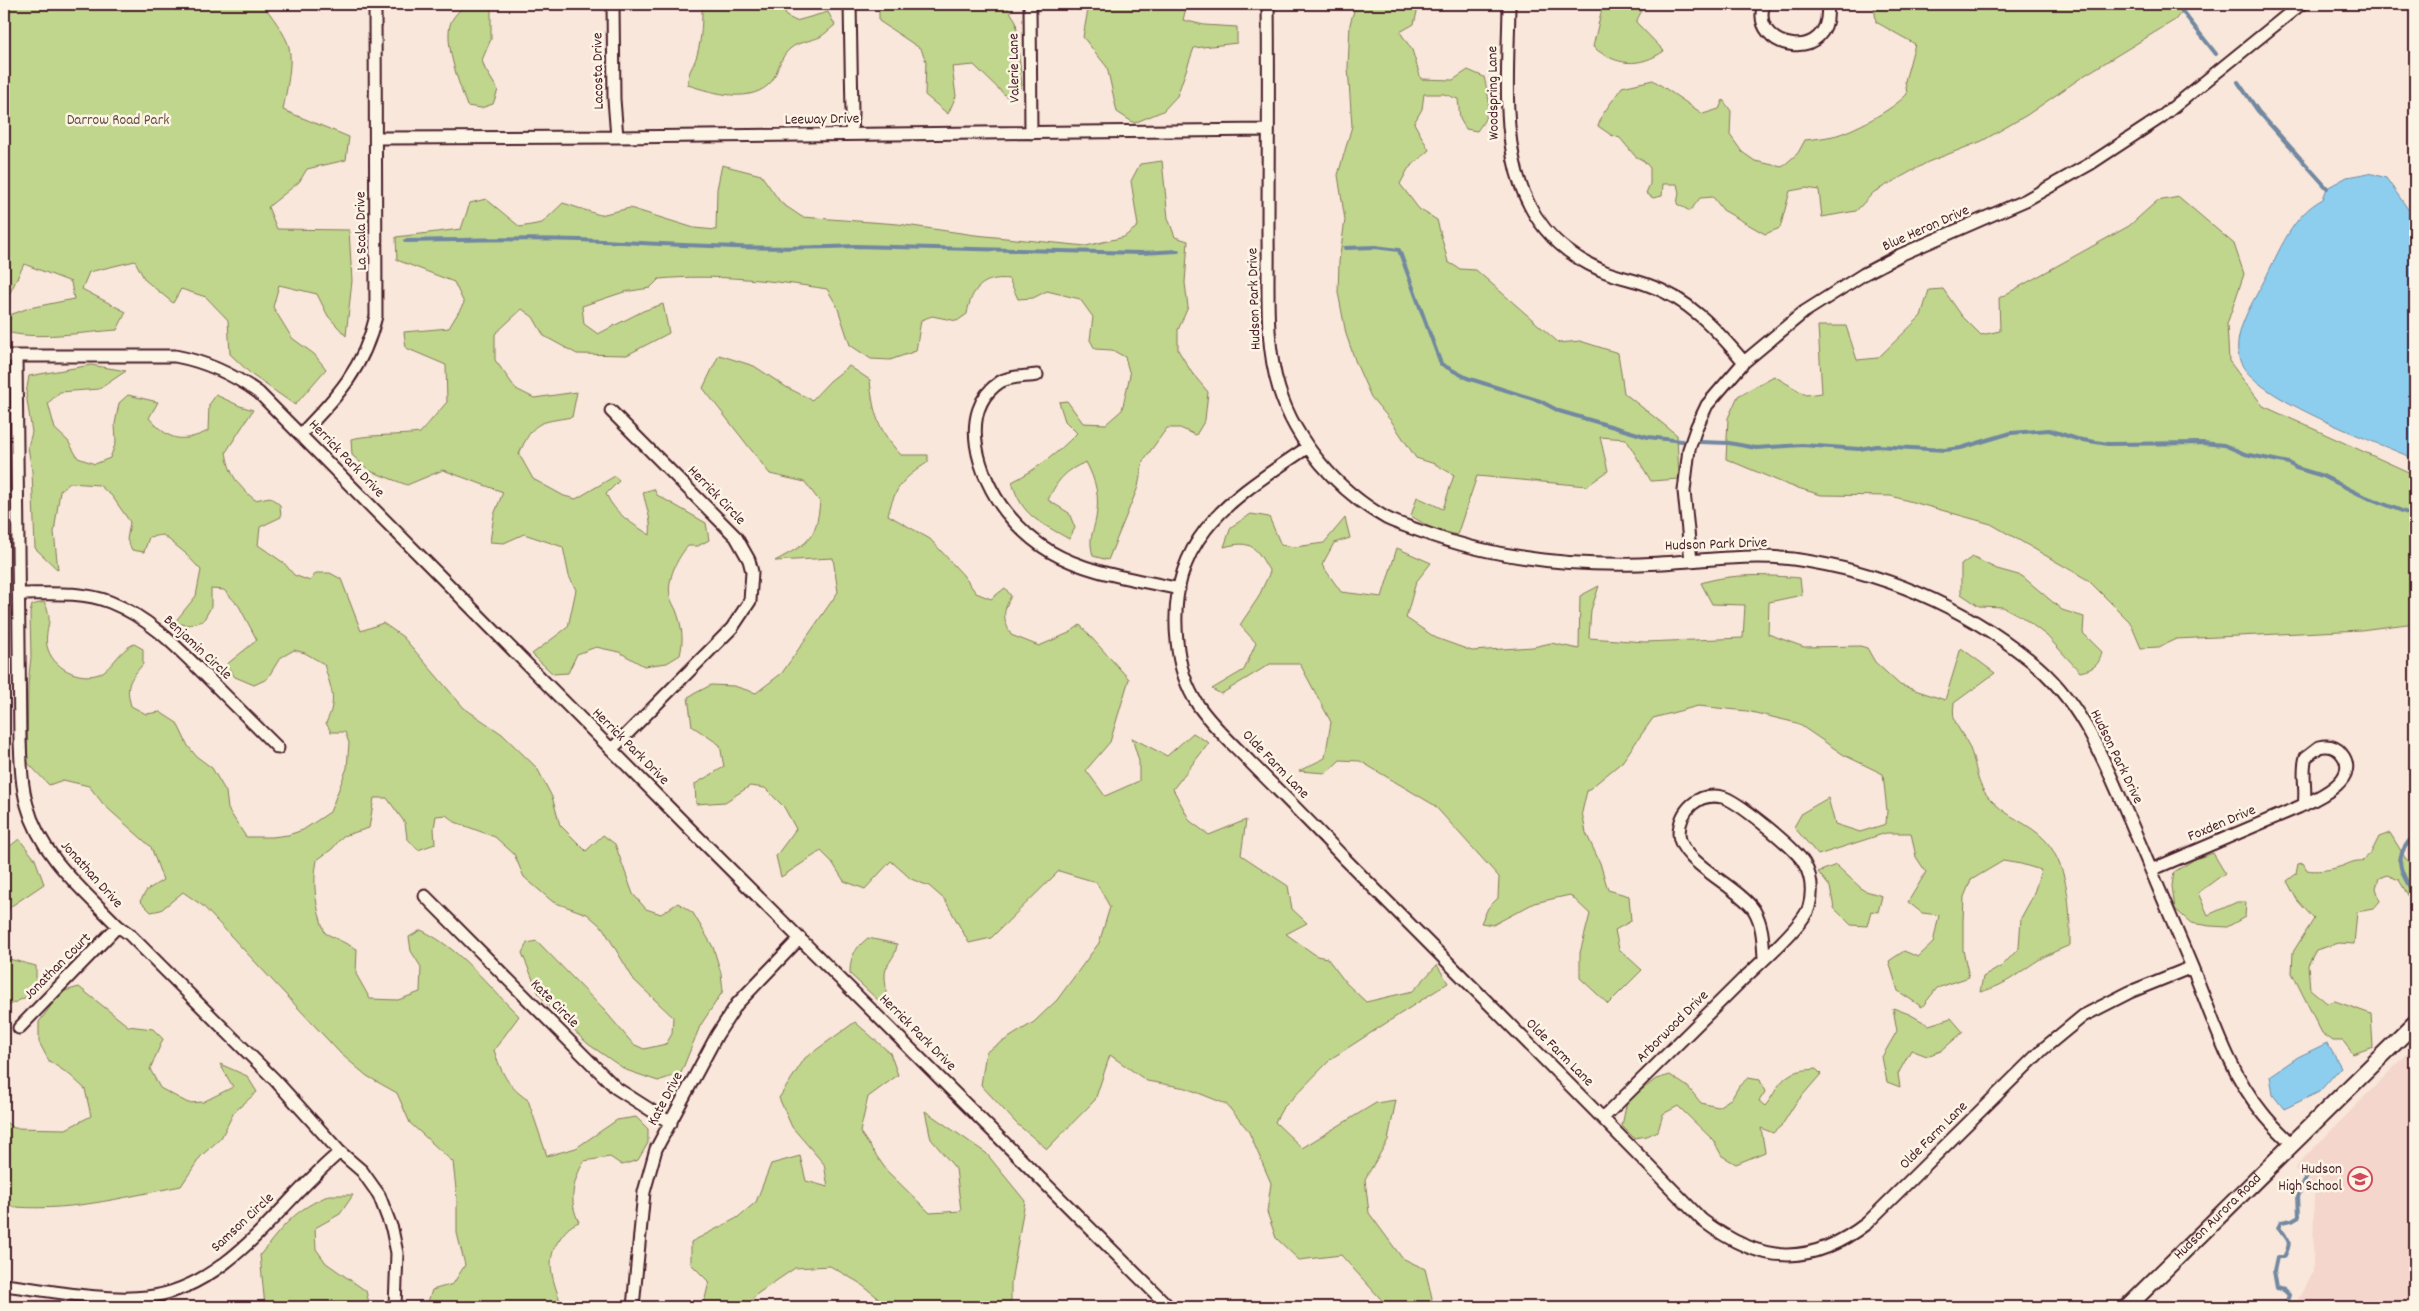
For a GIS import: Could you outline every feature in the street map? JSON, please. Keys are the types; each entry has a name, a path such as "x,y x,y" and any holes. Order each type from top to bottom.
{"street":[{"name":"La Scala Drive","path":"301,434 347,384 364,356 372,336 377,299 375,4"},
{"name":"Lacosta Drive","path":"613,4 614,100 617,138"},
{"path":"850,4 851,134"},
{"name":"Valerie Lane","path":"1030,4 1031,133"},
{"name":"Hudson Park Drive","path":"1268,4 1269,337 1280,392 1308,447 1326,470 1355,498 1388,519 1437,537 1482,550 1580,563 1640,564 1736,557 1788,558 1855,571 1924,595 1996,634 2035,664 2078,712 2102,756 2222,1041 2245,1086 2260,1110 2293,1145"},
{"name":"Woodspring Lane","path":"1508,4 1508,136 1514,170 1522,194 1533,213 1563,246 1584,261 1619,277 1649,285 1683,302 1719,332 1744,362"},
{"path":"1764,4 1763,20 1771,35 1786,44 1797,46 1807,44 1816,38 1824,28 1828,15 1827,4"},
{"name":"Blue Heron Drive","path":"1691,561 1684,491 1689,449 1696,426 1707,405 1744,362 1804,312 1864,274 2026,200 2090,164 2168,112 2215,75 2296,5"},
{"name":"Leeway Drive","path":"377,138 617,138 1268,130"},
{"name":"Herrick Park Drive","path":"4,356 175,356 195,360 223,370 240,379 259,393 1169,1307"},
{"name":"Jonathan Drive","path":"16,356 20,740 22,778 33,822 56,862 118,926 129,934 275,1080 340,1152 362,1171 385,1208 397,1253 395,1307"},
{"path":"1037,375 1001,381 984,396 977,410 975,422 977,445 983,470 992,491 1006,512 1030,537 1050,552 1089,569 1179,589"},
{"name":"Herrick Circle","path":"611,411 736,537 749,560 752,572 750,602 732,628 612,749"},
{"name":"Olde Farm Lane","path":"1308,447 1235,497 1220,510 1198,540 1188,558 1179,589 1176,628 1181,665 1193,696 1212,723 1702,1220 1722,1235 1754,1250 1790,1255 1817,1251 1846,1239 1867,1223 2043,1050 2083,1016 2130,992 2192,967"},
{"name":"Benjamin Circle","path":"19,594 69,594 92,598 109,602 136,615 166,635 278,748"},
{"name":"Foxden Drive","path":"2151,870 2304,805 2333,789 2341,781 2345,765 2342,754 2334,748 2319,747 2306,757 2304,805"},
{"name":"Arborwood Drive","path":"1603,1118 1764,958 1801,921 1809,908 1812,886 1808,870 1804,862 1790,846 1734,802 1722,797 1708,797 1696,801 1687,809 1680,822 1679,835 1682,846 1702,866 1734,890 1753,909 1759,920 1764,958"},
{"name":"Kate Circle","path":"425,896 616,1088 671,1123"},
{"name":"Jonathan Court","path":"19,1028 118,926"},
{"name":"Kate Drive","path":"633,1307 644,1192 656,1149 717,1035 737,1004 800,938"},
{"name":"Hudson Aurora Road","path":"2126,1307 2415,1024"},
{"name":"Samson Circle","path":"4,1285 116,1297 139,1297 171,1292 198,1282 233,1257 340,1152"}],"shaded area":[{"name":"Hudson High School","path":"2415,1046 2415,1307 2294,1307 2313,1272 2314,1189 2296,1169 2297,1165"}],"green space":[{"name":"Darrow Road Park","path":"4,4 262,4 273,18 287,42 290,54 289,78 283,110 349,137 346,160 307,169 299,182 268,207 277,229 349,230 352,281 346,336 328,316 317,294 279,285 273,307 292,338 314,354 326,369 295,405 252,375 230,354 228,320 206,297 181,289 173,303 145,280 135,261 89,272 82,289 126,312 117,330 44,336 15,334 4,331 4,317 29,308 74,299 71,282 24,264 7,299 4,301"},
{"path":"461,4 491,4 491,39 482,60 485,69 498,90 493,104 481,108 467,106 451,52 449,31 452,20 463,7"},
{"path":"702,4 783,4 786,16 796,21 828,12 835,25 820,37 797,44 787,51 772,81 764,88 754,93 743,95 720,94 688,85 700,42"},
{"path":"879,4 1005,4 1016,21 1022,86 1009,99 974,65 952,67 956,96 948,114 925,95 926,61 921,49 879,21"},
{"path":"1089,4 1187,4 1183,20 1204,25 1237,27 1237,43 1194,48 1177,96 1163,111 1134,123 1117,112 1107,67 1083,37"},
{"path":"1356,4 1419,4 1414,24 1400,32 1412,50 1421,79 1453,80 1468,70 1484,77 1489,105 1486,117 1477,131 1466,129 1460,119 1458,99 1444,94 1424,94 1422,109 1414,123 1429,150 1408,169 1400,184 1419,209 1437,220 1448,262 1460,269 1476,270 1559,343 1580,341 1618,353 1624,393 1677,435 1679,479 1651,481 1626,439 1600,437 1608,471 1587,486 1477,476 1457,535 1431,528 1411,516 1417,497 1443,509 1454,475 1435,464 1416,458 1392,422 1371,397 1346,334 1338,292 1339,262 1345,220 1338,175 1352,126 1348,67 1350,24"},
{"path":"1603,4 1645,4 1636,22 1664,51 1646,60 1628,62 1611,58 1593,47"},
{"path":"1874,4 2188,4 2175,20 2085,75 2027,115 1982,141 1928,162 1874,192 1856,211 1822,217 1819,190 1806,188 1790,191 1780,228 1765,234 1723,210 1713,197 1700,198 1690,211 1677,204 1679,193 1677,184 1663,184 1662,196 1653,198 1646,193 1650,184 1650,168 1644,161 1635,156 1620,138 1611,135 1598,126 1603,114 1622,87 1653,80 1703,114 1719,109 1723,100 1731,111 1730,135 1742,152 1755,161 1782,167 1798,153 1805,140 1833,136 1851,130 1883,113 1907,94 1905,81 1915,44 1876,22"},
{"path":"1162,161 1168,218 1175,237 1188,241 1185,283 1188,307 1178,330 1178,350 1192,373 1208,392 1205,420 1196,435 1180,428 1167,428 1143,461 1138,487 1108,560 1093,556 1091,540 1096,518 1097,496 1095,483 1086,462 1063,476 1048,500 1069,513 1075,528 1069,539 1041,523 1027,511 1016,494 1012,482 1047,460 1077,433 1065,421 1059,402 1067,401 1083,423 1106,424 1122,410 1130,375 1125,357 1112,350 1095,349 1090,340 1093,317 1080,299 1047,291 1033,298 1018,299 1009,279 992,280 980,286 975,291 967,314 957,321 932,316 921,320 916,351 890,360 871,359 850,345 837,306 827,289 743,279 701,277 659,279 650,288 624,292 582,306 584,324 598,334 643,311 663,304 669,333 627,355 577,354 544,336 533,317 522,309 495,334 495,360 516,389 534,398 577,392 572,417 544,422 538,425 524,443 519,454 533,479 564,496 576,499 615,476 619,481 606,494 614,508 650,535 649,518 643,492 654,489 657,495 706,523 709,540 698,546 688,546 680,556 671,576 670,596 680,622 682,643 680,655 667,663 644,666 619,652 596,647 577,654 568,673 553,674 532,654 568,627 576,590 569,576 563,547 524,534 504,543 490,542 494,515 503,492 443,470 407,485 370,471 352,455 351,439 368,436 420,433 447,402 446,365 406,348 404,332 449,328 464,303 454,282 397,260 396,237 461,229 470,203 486,199 520,227 542,223 563,203 600,215 630,208 694,228 716,230 717,189 722,165 761,175 781,203 802,217 898,224 975,235 1086,246 1124,237 1138,226 1131,181 1140,164"},
{"path":"2179,197 2234,244 2244,274 2227,324 2229,361 2263,406 2415,475 2415,623 2361,630 2176,639 2159,647 2141,648 2130,622 2088,580 1991,524 1891,496 1821,495 1788,485 1726,459 1728,418 1738,396 1774,376 1806,395 1822,393 1818,326 1846,326 1857,360 1878,358 1921,316 1929,290 1943,289 1962,316 1981,335 2000,331 1999,298 2129,226 2157,201"},
{"path":"719,355 754,366 786,387 812,400 830,381 849,366 870,380 875,412 882,429 893,446 901,455 928,455 928,462 906,478 894,496 888,515 930,539 963,575 976,593 991,599 1005,588 1011,596 1006,607 1005,616 1011,635 1039,646 1069,633 1080,625 1129,679 1110,742 1086,770 1105,796 1139,781 1139,761 1132,738 1167,756 1193,733 1209,743 1173,789 1190,821 1209,835 1246,820 1241,855 1288,886 1292,909 1307,923 1286,934 1317,956 1327,958 1346,983 1366,1002 1413,991 1437,965 1448,983 1332,1058 1282,1109 1275,1122 1302,1148 1376,1103 1396,1100 1388,1140 1365,1179 1369,1213 1402,1258 1425,1269 1432,1298 1430,1307 1388,1307 1341,1255 1299,1260 1276,1238 1267,1212 1271,1183 1248,1130 1226,1104 1186,1088 1147,1081 1110,1055 1095,1100 1047,1149 1017,1124 981,1085 986,1052 1034,1022 1057,1000 1099,943 1110,907 1096,882 1059,871 991,938 969,943 945,900 929,886 911,879 891,861 865,889 844,881 832,862 821,851 781,877 776,856 796,829 784,807 765,788 750,786 725,802 696,804 695,784 724,767 720,745 692,726 688,697 711,685 734,686 756,693 782,673 838,592 833,558 775,561 808,540 816,526 820,502 805,482 770,474 703,388"},
{"path":"91,365 126,371 99,389 60,392 48,403 55,429 68,441 78,458 95,464 110,458 116,442 115,424 119,403 128,395 158,402 149,418 163,431 176,438 190,438 208,431 209,405 216,395 253,410 226,452 229,467 235,479 244,490 255,500 270,497 280,505 281,517 260,527 258,545 284,563 294,575 310,581 316,573 330,573 341,579 361,631 383,623 403,637 464,708 502,734 537,768 552,797 560,825 586,851 603,835 615,844 633,894 646,909 661,914 678,903 693,913 713,947 721,973 723,991 700,1026 681,1073 658,1081 626,1070 588,1044 551,1009 539,994 522,953 527,943 537,941 604,1010 633,1044 644,1049 666,1044 672,1034 673,1017 634,980 603,928 587,914 553,902 524,877 514,854 495,837 455,822 446,815 436,816 434,828 435,844 418,850 407,838 405,823 387,798 374,798 369,828 343,836 332,849 317,860 316,897 325,933 357,949 356,974 370,999 398,1000 420,992 421,967 411,951 409,937 421,930 449,947 461,957 519,1016 494,1050 499,1065 510,1084 528,1100 547,1156 576,1148 617,1120 636,1117 648,1129 648,1143 638,1160 622,1165 610,1157 584,1161 580,1169 573,1191 574,1206 579,1222 563,1234 554,1248 552,1257 552,1273 562,1307 441,1307 428,1302 432,1290 453,1284 465,1265 457,1233 457,1198 453,1162 410,1123 397,1093 367,1076 341,1054 203,906 183,892 161,910 151,912 140,901 147,890 163,880 151,847 104,805 89,786 63,780 49,785 27,762 28,684 31,657 30,613 32,605 44,602 49,615 47,646 54,661 67,671 83,676 99,674 134,644 143,649 143,664 132,679 129,687 131,706 146,714 160,712 177,723 188,746 196,756 212,768 226,792 228,809 246,837 288,835 303,830 330,812 347,768 349,743 345,732 331,732 326,723 332,707 332,694 324,664 305,653 294,650 280,658 267,679 254,685 235,677 226,665 257,640 239,606 224,590 211,589 211,607 203,621 189,625 174,623 196,596 201,570 184,552 163,535 149,537 144,552 132,550 127,540 130,522 112,496 99,485 70,483 60,491 54,532 58,570 35,548 32,471 28,447 32,432 26,394 29,376"},
{"path":"1251,514 1269,517 1281,545 1295,547 1324,543 1345,518 1350,538 1334,543 1322,565 1341,592 1382,597 1397,548 1431,563 1416,582 1406,618 1436,638 1472,651 1533,647 1551,643 1579,649 1580,596 1599,586 1591,610 1589,638 1645,642 1743,638 1745,605 1712,604 1701,583 1725,578 1750,576 1800,578 1802,595 1769,602 1768,634 1804,647 1860,646 1867,648 1875,662 1900,685 1945,700 1961,648 1995,673 1954,703 1955,720 1968,744 1979,781 1987,795 2000,809 2040,835 2052,849 2058,860 2068,896 2070,945 2042,958 1999,985 1980,992 1983,977 2002,966 2019,948 2021,918 2033,896 2041,870 2003,861 1971,880 1964,897 1963,950 1969,977 1937,988 1922,1007 1898,991 1889,961 1904,951 1918,957 1933,943 1939,915 1922,913 1908,902 1926,872 1916,857 1911,833 1886,833 1818,855 1794,827 1802,813 1828,798 1835,824 1860,832 1886,824 1887,811 1883,774 1844,755 1797,723 1747,711 1698,706 1653,718 1622,762 1587,791 1582,812 1586,833 1600,863 1608,890 1629,896 1631,921 1615,930 1619,949 1642,970 1608,1004 1580,978 1580,953 1590,914 1570,895 1534,903 1493,925 1481,923 1488,908 1498,898 1499,877 1434,805 1360,761 1340,760 1326,773 1299,771 1325,758 1331,722 1300,664 1270,664 1221,694 1212,689 1244,670 1256,643 1240,625 1258,598 1270,572 1253,547 1241,544 1224,547 1231,527"},
{"path":"1972,557 1997,569 2022,576 2062,610 2084,617 2083,633 2102,652 2097,664 2088,670 2080,672 2047,636 2022,617 2003,607 1979,606 1961,594 1961,565"},
{"path":"2390,833 2406,859 2415,866 2415,907 2399,880 2387,875 2379,878 2376,888 2380,901 2373,909 2357,912 2354,944 2339,943 2316,950 2308,965 2310,989 2327,1003 2335,1001 2371,1014 2373,1047 2353,1054 2343,1041 2333,1041 2322,1033 2292,973 2293,952 2314,919 2297,900 2287,881 2296,874 2298,864 2303,863 2307,870 2319,871 2362,861 2371,853 2379,837"},
{"path":"19,839 35,859 44,884 10,907 4,921 4,851"},
{"path":"2213,853 2225,873 2198,893 2208,915 2237,902 2246,902 2245,917 2227,927 2191,923 2175,909 2172,886 2174,872 2195,859"},
{"path":"1836,865 1863,890 1882,896 1878,912 1871,911 1867,926 1851,925 1834,908 1830,887 1818,872"},
{"path":"868,938 897,944 885,972 885,997 879,1001 850,974 854,954 859,946"},
{"path":"4,941 9,959 36,966 36,992 4,1008"},
{"path":"79,987 128,1026 153,1029 163,1039 150,1069 160,1088 188,1103 203,1102 233,1087 220,1064 247,1076 257,1092 234,1112 221,1138 201,1156 181,1186 71,1206 27,1208 4,1206 4,1121 14,1128 66,1129 91,1116 85,1089 70,1075 49,1061 39,1042 39,1022 61,992"},
{"path":"1893,1008 1929,1025 1951,1018 1963,1032 1941,1051 1927,1056 1911,1050 1898,1074 1900,1087 1887,1082 1882,1057 1897,1031"},
{"path":"855,1022 890,1053 898,1075 868,1097 860,1132 887,1171 930,1213 961,1211 956,1169 931,1139 925,1111 986,1153 1025,1201 1011,1282 1011,1305 1039,1307 890,1307 858,1282 830,1266 795,1268 757,1294 746,1307 703,1307 709,1282 691,1264 691,1242 737,1218 756,1202 771,1164 800,1156 806,1181 828,1187 824,1164 792,1127 779,1098 805,1058"},
{"path":"1816,1069 1821,1074 1795,1104 1782,1125 1773,1133 1761,1128 1765,1152 1736,1164 1722,1156 1713,1140 1678,1106 1663,1114 1658,1131 1647,1136 1634,1138 1622,1126 1627,1101 1656,1079 1670,1075 1688,1087 1701,1103 1718,1107 1732,1098 1739,1086 1748,1078 1760,1080 1765,1092 1759,1101 1765,1106 1779,1085 1791,1074 1803,1070"},
{"path":"330,1195 353,1195 340,1214 315,1228 316,1249 326,1263 366,1291 370,1307 339,1307 336,1303 329,1304 329,1307 265,1307 260,1255 290,1219 307,1206"}],"water":[{"path":"2369,173 2386,178 2415,219 2415,459 2347,431 2293,405 2252,377 2241,363 2238,353 2240,332 2244,320 2287,235 2295,224 2303,214 2323,199 2327,188 2347,177"},
{"path":"2327,1043 2341,1067 2319,1092 2284,1109 2273,1095 2270,1076 2298,1057"}],"waterway":[{"path":"188,4 189,8"},
{"path":"2182,11 2216,54"},
{"path":"2238,82 2258,111 2327,188"},
{"path":"405,241 558,239 786,248 854,246 1141,253 1178,251"},
{"path":"1345,248 1375,247 1399,250 1441,364 1467,378 1540,401 1559,411 1648,437 1682,441"},
{"path":"1700,442 1729,443 1756,448 1802,445 1859,449 1877,446 1945,450 1961,448 2011,433 2049,430 2077,439 2108,444 2202,443 2224,445 2245,454 2289,463 2296,468 2323,476 2361,495 2415,516"},
{"path":"2415,835 2407,843 2400,858 2405,879 2415,896"},
{"path":"2285,1307 2289,1295 2284,1290 2277,1288 2274,1271 2277,1257 2284,1257 2289,1244 2287,1238 2278,1228 2281,1222 2292,1220 2299,1216 2298,1196 2307,1176"}],"place":[{"name":"Hudson High School","path":"2360,1179"}]}
